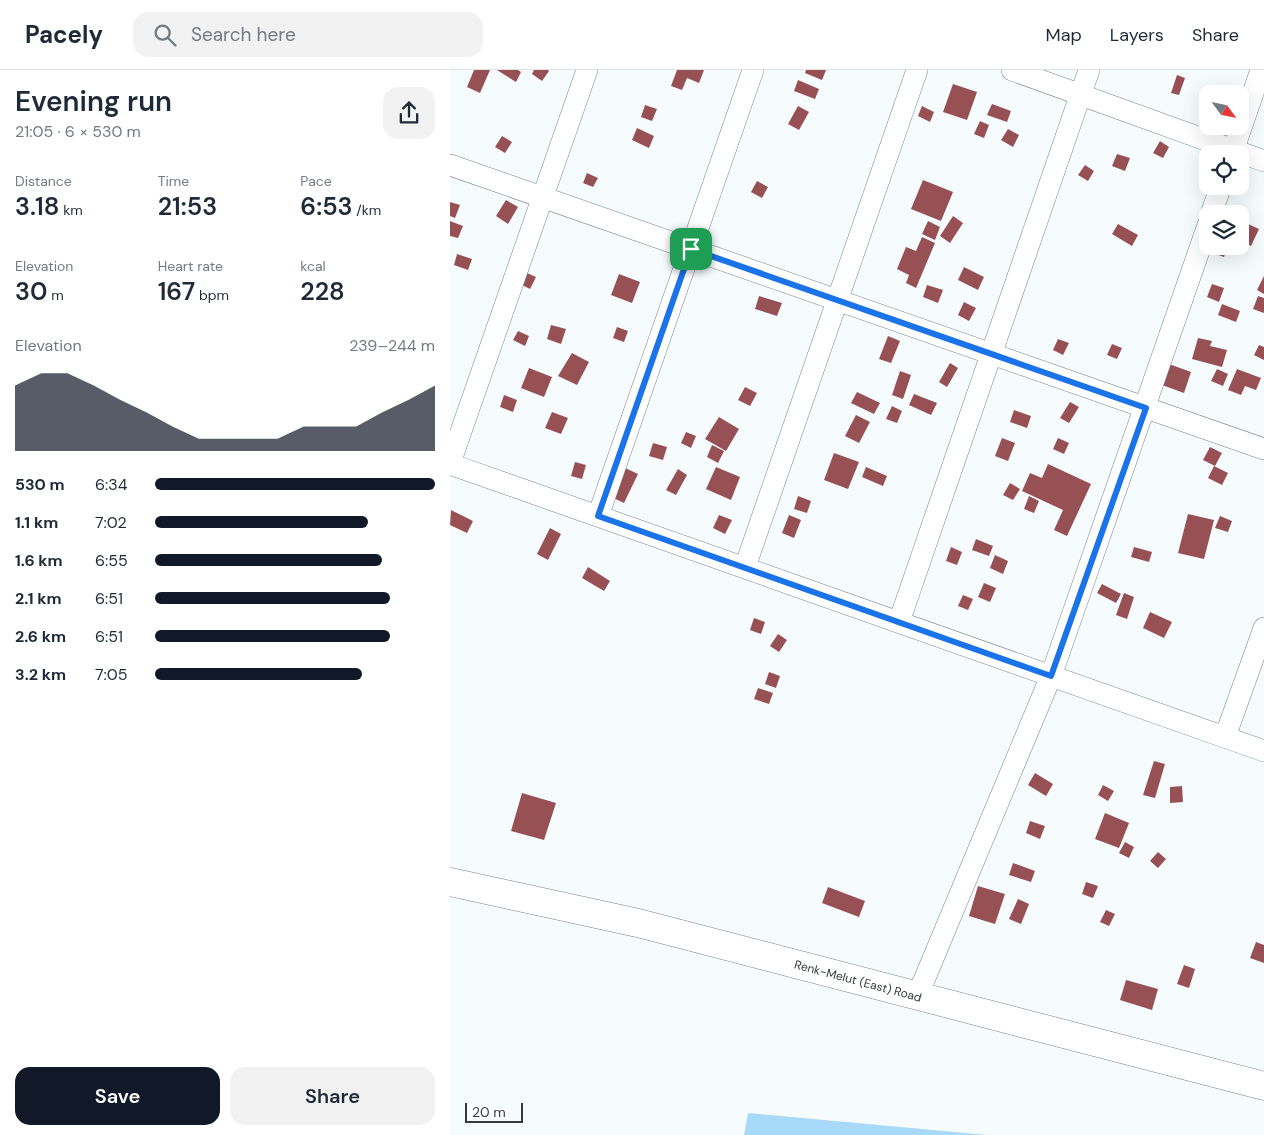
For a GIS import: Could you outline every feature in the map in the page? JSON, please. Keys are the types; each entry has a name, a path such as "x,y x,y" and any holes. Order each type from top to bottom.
{"main road":[{"name":"Renk-Melut (East) Road","path":"450,882 638,923 1264,1086"}],"street":[{"path":"587,70 450,463 1264,751"},
{"path":"598,516 753,70"},
{"path":"745,567 917,70"},
{"path":"1012,70 1214,145"},
{"path":"899,622 1089,70"},
{"path":"1234,145 1261,70"},
{"path":"1249,157 1264,161"},
{"path":"450,165 1264,449"},
{"path":"917,997 1051,676 1199,252"},
{"path":"1225,737 1264,628"}],"shaded area":[{"path":"748,1113 987,1135 744,1135"}],"building":[{"path":"474,70 490,70 480,93 467,87"},
{"path":"497,70 518,70 521,72 516,82"},
{"path":"534,70 549,71 542,81 532,74"},
{"path":"677,70 704,70 699,83 687,78 682,90 671,86"},
{"path":"806,70 826,70 822,80 805,73"},
{"path":"1177,75 1185,78 1179,95 1171,93"},
{"path":"798,80 819,89 815,99 794,91"},
{"path":"953,84 977,92 967,120 943,112"},
{"path":"992,104 1011,111 1007,122 987,115"},
{"path":"645,105 657,109 652,121 641,117"},
{"path":"798,106 809,112 799,130 788,124"},
{"path":"922,106 934,112 930,122 918,116"},
{"path":"980,121 989,125 984,138 974,134"},
{"path":"637,128 654,136 649,148 632,140"},
{"path":"1008,129 1019,135 1013,147 1001,140"},
{"path":"502,136 512,142 505,153 495,147"},
{"path":"1160,141 1169,147 1163,158 1153,153"},
{"path":"1117,154 1130,158 1125,171 1112,166"},
{"path":"1085,165 1094,171 1088,181 1078,175"},
{"path":"587,173 598,178 593,187 583,183"},
{"path":"923,180 953,192 941,221 911,209"},
{"path":"757,181 768,187 762,198 751,192"},
{"path":"506,200 518,207 508,224 496,216"},
{"path":"450,202 460,205 455,218 450,216"},
{"path":"953,216 963,223 950,243 940,236"},
{"path":"450,221 463,226 458,238 450,236"},
{"path":"928,221 940,227 935,240 922,234"},
{"path":"1118,224 1138,235 1132,246 1112,234"},
{"path":"1249,224 1259,229 1251,246 1249,245"},
{"path":"922,237 935,243 916,288 906,283 909,275 897,269 906,247 916,251"},
{"path":"457,254 472,259 468,270 454,265"},
{"path":"964,267 984,277 978,290 958,280"},
{"path":"527,273 536,277 530,289 522,285"},
{"path":"619,274 640,282 632,303 611,295"},
{"path":"1264,276 1264,294 1257,290"},
{"path":"1212,284 1224,288 1219,302 1207,297"},
{"path":"927,285 943,290 938,303 923,297"},
{"path":"759,296 782,303 777,316 755,309"},
{"path":"1258,296 1264,298 1264,313 1253,309"},
{"path":"964,302 976,308 969,321 958,315"},
{"path":"1222,304 1240,311 1236,322 1218,315"},
{"path":"551,325 566,329 561,344 547,339"},
{"path":"617,327 628,331 624,342 613,338"},
{"path":"518,331 529,336 525,346 513,340"},
{"path":"888,336 900,341 891,363 879,359"},
{"path":"1198,338 1212,341 1210,346 1227,350 1222,367 1192,359"},
{"path":"1058,339 1069,343 1063,355 1053,350"},
{"path":"1112,344 1122,348 1117,359 1107,355"},
{"path":"1259,345 1264,347 1264,360 1254,355"},
{"path":"572,353 589,362 577,385 558,376"},
{"path":"950,363 958,368 947,387 939,382"},
{"path":"1169,364 1191,372 1184,393 1162,385"},
{"path":"529,368 552,377 544,397 521,388"},
{"path":"1217,369 1228,374 1223,386 1211,381"},
{"path":"1237,369 1261,378 1256,390 1245,386 1241,395 1228,390"},
{"path":"900,371 911,375 903,399 892,395"},
{"path":"745,387 757,393 750,406 738,400"},
{"path":"857,392 880,403 874,414 851,403"},
{"path":"914,394 937,403 931,415 909,405"},
{"path":"504,395 517,400 513,412 500,407"},
{"path":"1070,402 1079,407 1069,423 1060,418"},
{"path":"892,406 902,411 897,423 886,419"},
{"path":"1014,410 1031,416 1027,428 1010,422"},
{"path":"552,412 568,418 561,434 545,428"},
{"path":"856,415 870,422 859,443 845,436"},
{"path":"719,417 739,429 726,451 705,439"},
{"path":"686,432 696,436 691,448 681,443"},
{"path":"1002,438 1015,443 1008,461 995,456"},
{"path":"1058,438 1069,443 1064,454 1053,449"},
{"path":"653,443 667,447 663,460 649,456"},
{"path":"712,445 724,451 718,463 707,457"},
{"path":"1210,447 1222,453 1215,466 1203,460"},
{"path":"834,453 859,462 848,489 824,480"},
{"path":"575,462 586,465 582,479 571,476"},
{"path":"1048,464 1091,484 1067,536 1054,530 1063,510 1022,491 1030,473 1042,478"},
{"path":"621,466 638,474 624,503 607,495"},
{"path":"1214,466 1228,473 1222,485 1208,478"},
{"path":"716,467 740,477 731,500 706,489"},
{"path":"866,467 887,476 883,486 862,477"},
{"path":"678,469 687,475 676,495 666,490"},
{"path":"1010,483 1020,489 1013,500 1003,495"},
{"path":"798,496 811,501 807,513 794,509"},
{"path":"1029,496 1039,501 1034,513 1024,509"},
{"path":"451,510 473,521 467,533 450,525"},
{"path":"1188,514 1214,520 1204,559 1178,553"},
{"path":"719,515 732,520 725,534 713,528"},
{"path":"789,515 801,520 794,538 782,533"},
{"path":"1220,516 1232,521 1228,532 1215,528"},
{"path":"550,528 561,534 548,560 537,554"},
{"path":"976,539 993,546 989,556 972,550"},
{"path":"951,547 962,552 957,565 946,561"},
{"path":"1134,547 1152,552 1149,562 1131,557"},
{"path":"995,555 1008,561 1003,574 990,568"},
{"path":"588,567 610,581 604,591 582,578"},
{"path":"984,583 996,588 990,602 978,597"},
{"path":"1102,584 1121,594 1116,603 1097,593"},
{"path":"1124,593 1134,597 1127,619 1116,615"},
{"path":"963,595 973,599 968,610 958,606"},
{"path":"1150,612 1172,622 1164,638 1143,628"},
{"path":"754,618 765,622 761,634 750,630"},
{"path":"778,634 787,640 779,652 770,646"},
{"path":"769,672 780,676 776,688 765,684"},
{"path":"758,688 773,693 769,704 754,699"},
{"path":"1154,761 1165,764 1155,798 1143,795"},
{"path":"1035,773 1053,784 1046,796 1028,785"},
{"path":"1103,785 1114,791 1108,801 1098,795"},
{"path":"1182,786 1183,802 1170,803 1170,787"},
{"path":"522,793 556,803 544,840 511,831"},
{"path":"1105,813 1129,823 1119,848 1095,839"},
{"path":"1030,821 1045,826 1040,839 1026,833"},
{"path":"1125,842 1134,847 1129,858 1119,853"},
{"path":"1158,852 1166,859 1158,868 1150,861"},
{"path":"1013,863 1035,871 1031,882 1009,875"},
{"path":"1086,882 1098,886 1093,898 1082,894"},
{"path":"978,886 1005,894 995,924 969,916"},
{"path":"828,887 865,901 859,917 822,903"},
{"path":"1018,899 1029,904 1021,924 1009,919"},
{"path":"1106,910 1115,914 1109,926 1100,922"},
{"path":"1256,942 1264,945 1264,963 1250,958"},
{"path":"1184,965 1195,969 1189,988 1177,984"},
{"path":"1126,980 1158,989 1152,1010 1120,1000"}],"route":[{"path":"691,249 1146,408 1051,676 598,516 691,249"}]}
